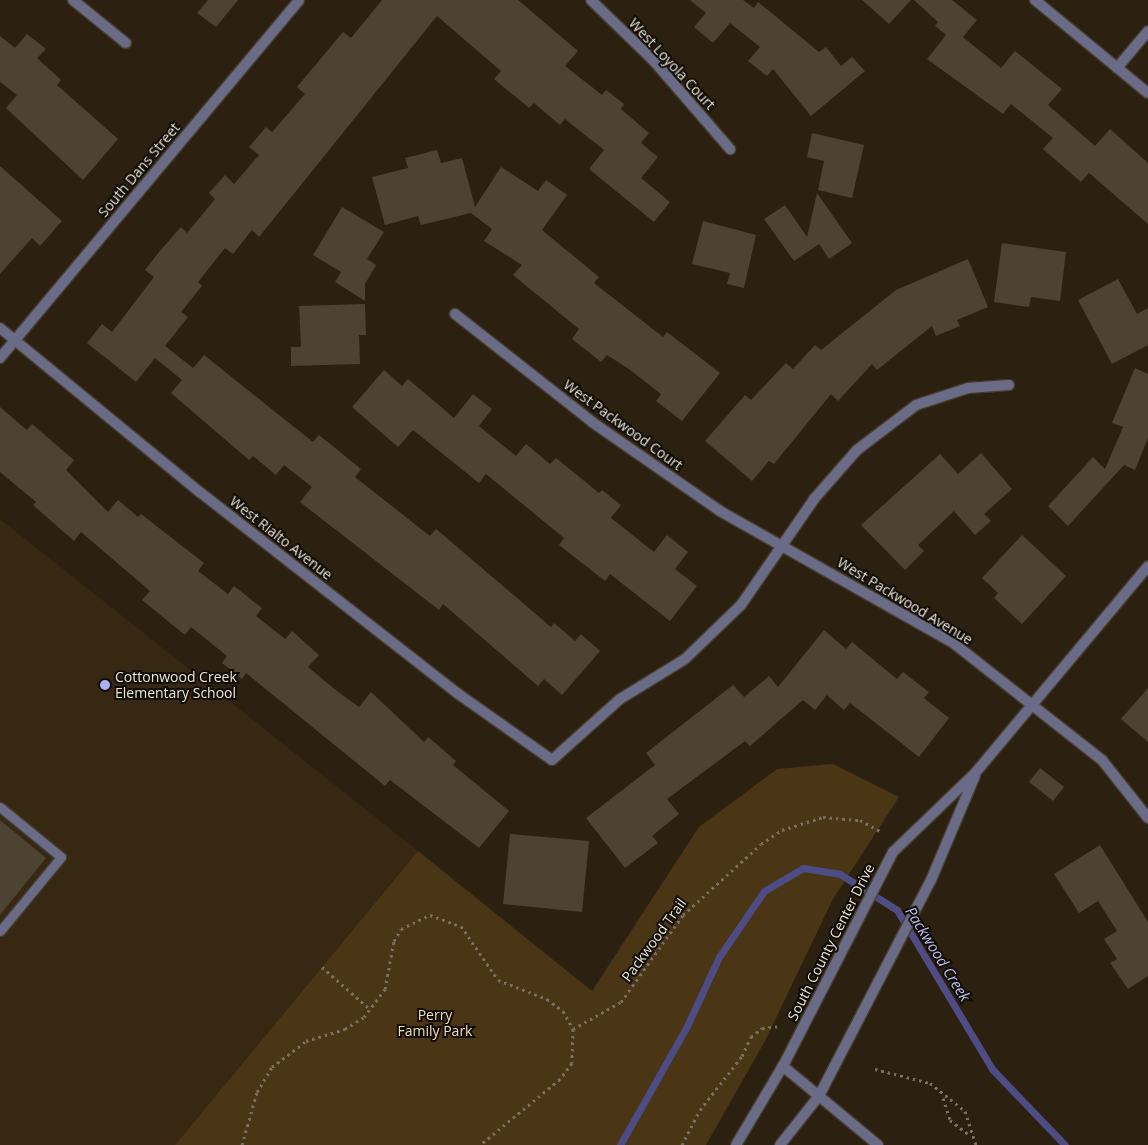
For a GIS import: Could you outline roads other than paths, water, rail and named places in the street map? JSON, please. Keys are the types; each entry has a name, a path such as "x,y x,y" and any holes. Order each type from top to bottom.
{"street":[{"path":"73,0 126,43"},
{"name":"South Dans Street","path":"0,358 299,0"},
{"name":"West Loyola Court","path":"591,0 653,60 730,149"},
{"path":"1034,0 1148,93"},
{"path":"1118,68 1148,31"},
{"name":"West Packwood Court","path":"454,314 592,422 720,511 783,546"},
{"name":"West Rialto Avenue","path":"0,328 418,663 552,760 620,699 685,659 741,605 783,546"},
{"path":"783,546 814,499 857,450 916,405 968,388 1009,386"},
{"name":"West Packwood Avenue","path":"783,546 952,642 1102,760 1148,818"},
{"name":"South County Center Drive","path":"736,1145 782,1066 893,852 976,772 1148,566"},
{"name":"South County Center Drive","path":"780,1145 819,1096 932,880 976,772"},
{"path":"782,1066 878,1145"}],"lane":[{"path":"0,807 61,857 0,931"}],"waterway":[{"name":"Packwood Creek","path":"620,1145 687,1026 719,957 764,891 803,868 840,874 897,910 992,1069 1065,1145"}],"place":[{"name":"Cottonwood Creek Elementary School","path":"105,685"}],"park label":[{"name":"Perry Family Park","path":"435,1024"}]}
